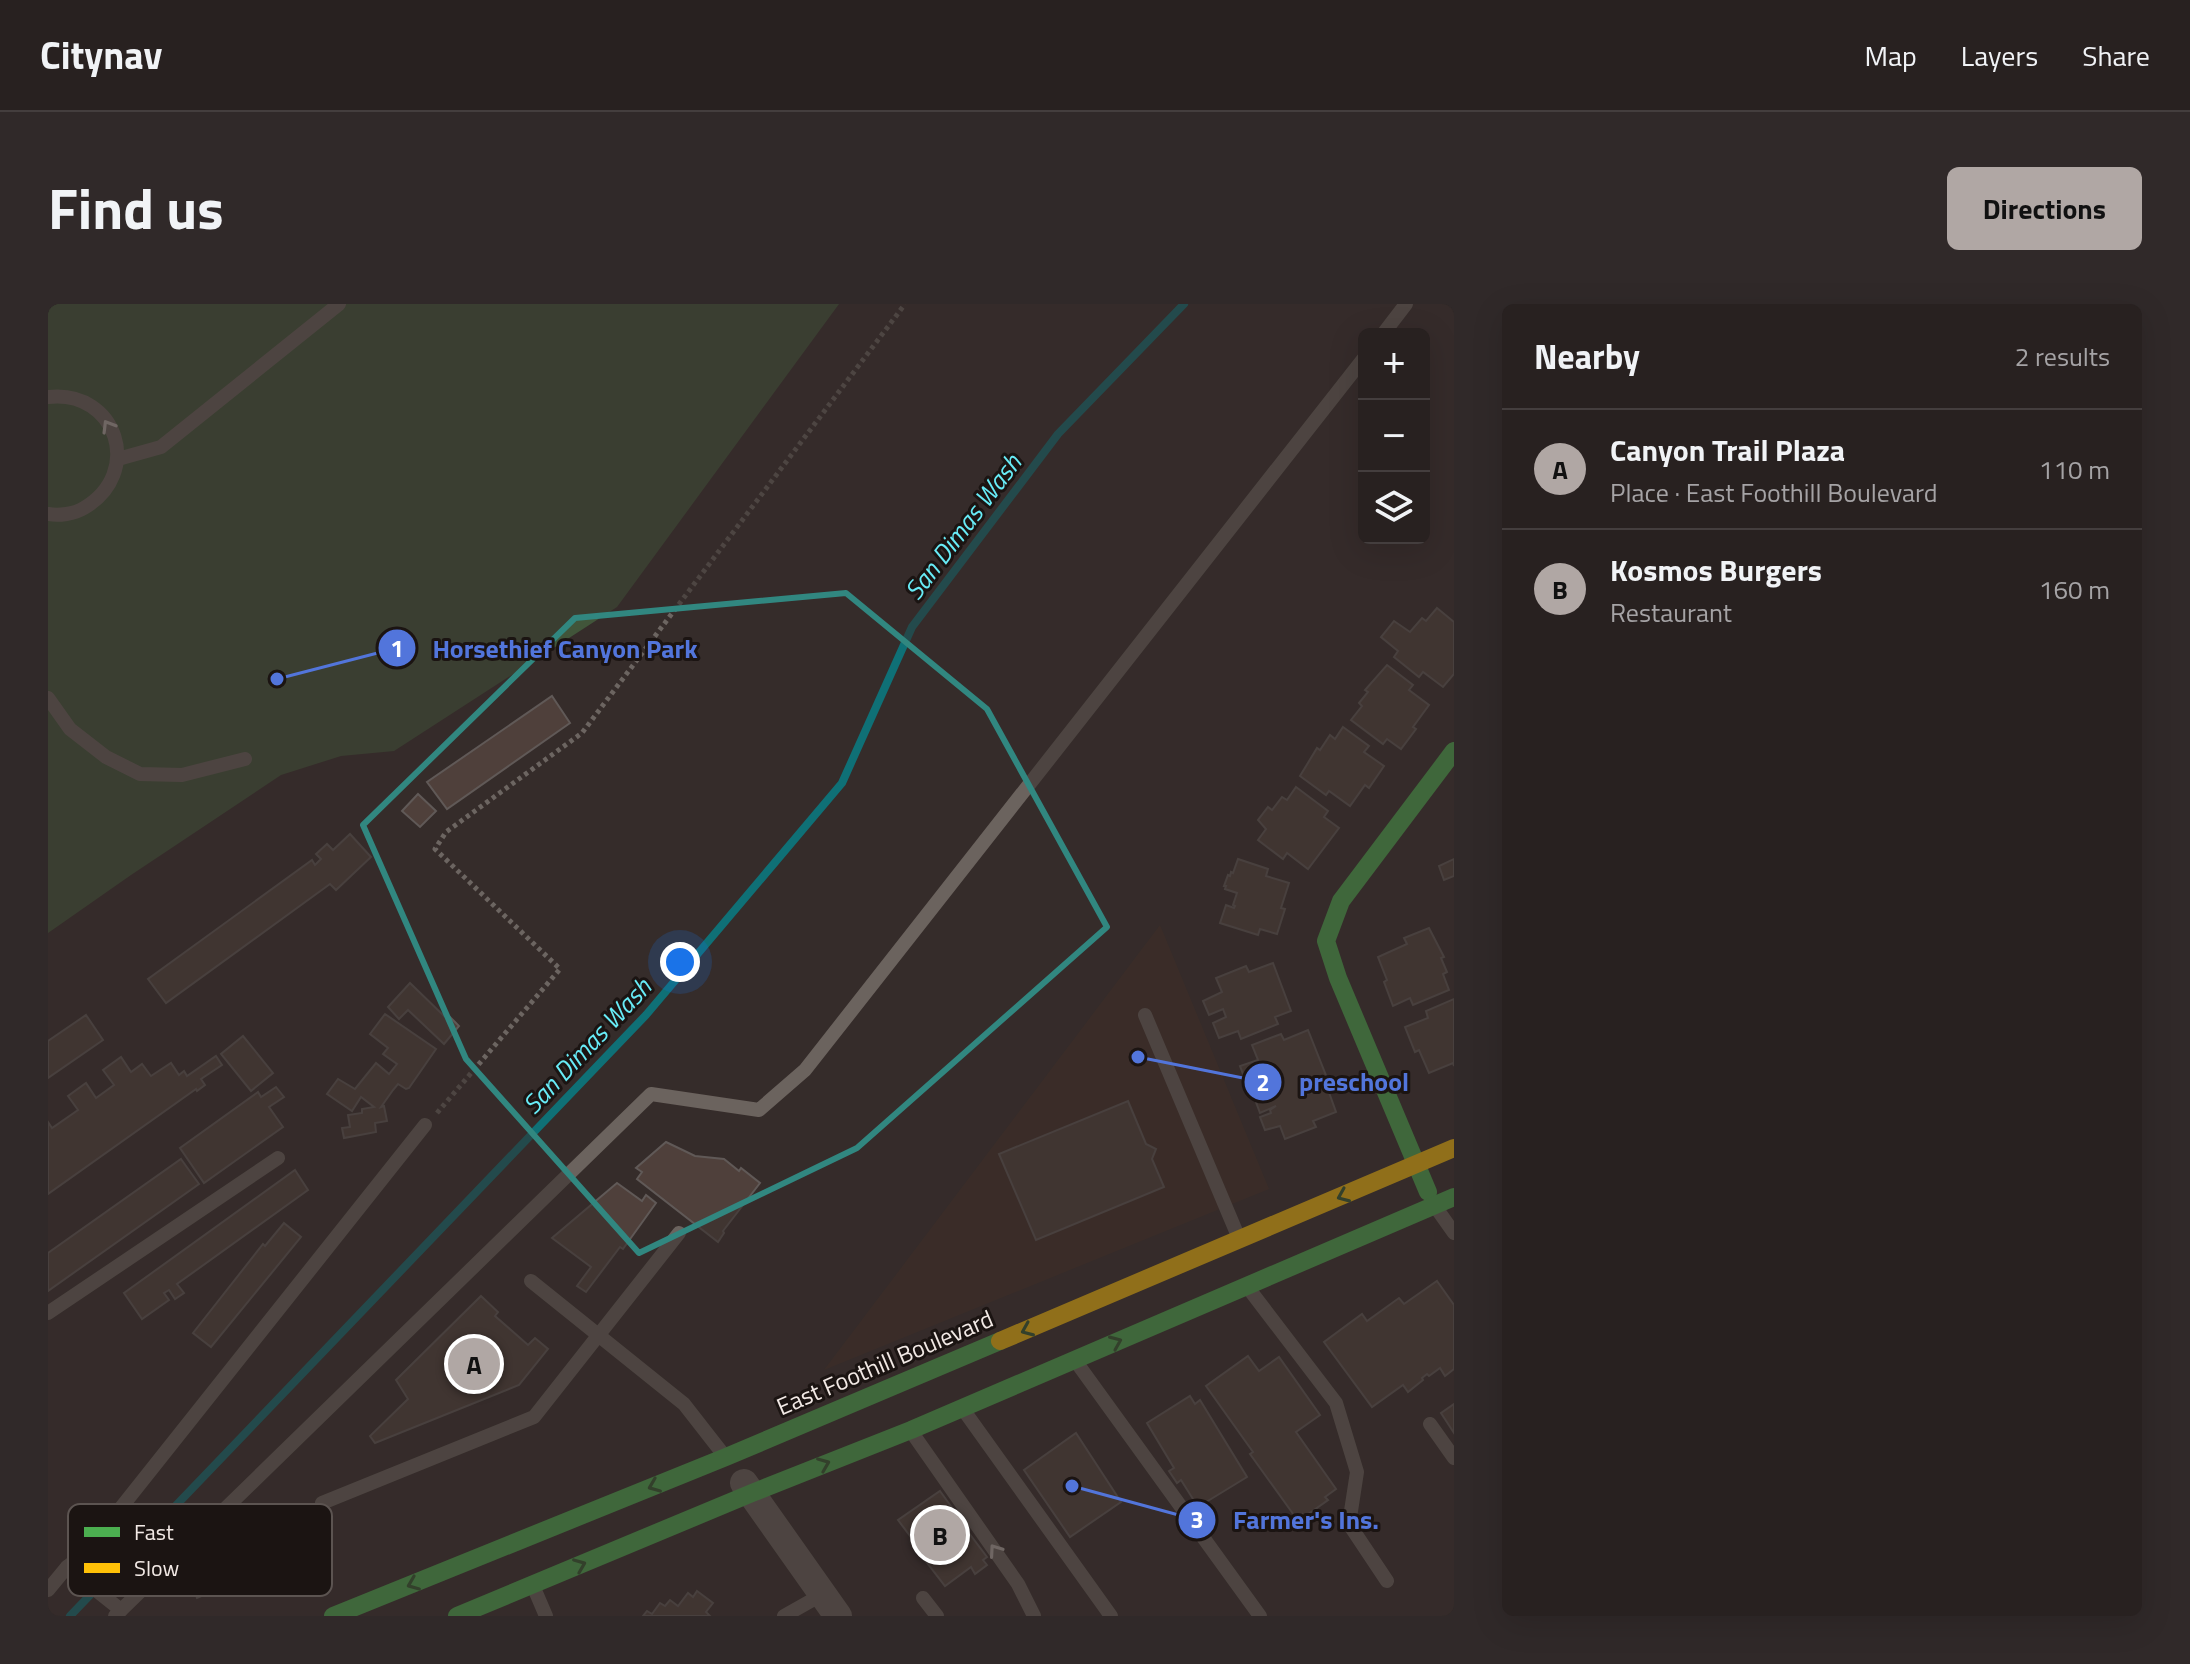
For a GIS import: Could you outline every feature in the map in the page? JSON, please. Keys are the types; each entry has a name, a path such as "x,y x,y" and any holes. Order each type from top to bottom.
{"main road":[{"path":"1435,1205 1415,1165 1338,978 1326,941 1341,901 1454,751"},
{"name":"East Foothill Boulevard","path":"333,1616 726,1457 1454,1148"},
{"path":"457,1616 911,1430 1454,1197"}],"street":[{"path":"726,1457 831,1605"}],"lane":[{"path":"118,459 161,447 339,304"},
{"path":"1388,328 1406,304"},
{"path":"230,1504 651,1094 759,1110 805,1070 1358,366"},
{"path":"48,397 63,396 85,402 103,416 115,436 118,459 112,482 98,500 77,512 48,514"},
{"path":"48,698 70,729 106,757 140,774 182,775 245,759"},
{"path":"1145,1015 1240,1240"},
{"path":"124,1504 425,1125"},
{"path":"48,1313 278,1158"},
{"path":"1435,1205 1454,1233"},
{"path":"322,1503 534,1417 679,1233"},
{"path":"531,1281 684,1404 726,1457"},
{"path":"1246,1286 1336,1403 1357,1472 1349,1524 1387,1581"},
{"path":"1075,1360 1260,1616"},
{"path":"962,1408 1111,1616"},
{"path":"1430,1424 1454,1458"},
{"path":"911,1430 1018,1584 1034,1616"},
{"path":"48,1590 67,1567"},
{"path":"533,1584 546,1616"},
{"path":"99,1596 118,1613 135,1596"},
{"path":"923,1598 937,1616"},
{"path":"784,1616 831,1605"}],"path":[{"path":"425,1125 560,969 435,849 446,832 582,733 905,304"}],"highlighted area":[{"path":"846,593 987,709 1107,927 857,1148 639,1253 466,1059 363,825 575,618"}],"shaded area":[{"path":"1160,925 1269,1189 824,1370"}],"green space":[{"path":"48,304 839,304 617,607 394,751 341,756 281,775 48,933"}],"building":[{"path":"1437,608 1454,622 1454,674 1443,687 1423,672 1419,677 1394,657 1398,651 1381,637 1394,621 1410,632 1422,618 1426,621"},
{"path":"1387,665 1413,685 1409,690 1429,705 1401,749 1387,739 1383,744 1351,720 1362,706 1359,703 1368,692 1365,690"},
{"path":"552,696 570,723 447,809 427,782"},
{"path":"1343,727 1369,746 1364,752 1384,766 1369,788 1365,785 1350,806 1329,791 1326,795 1300,776 1317,748 1320,750 1330,735 1335,739"},
{"path":"1296,787 1328,811 1324,817 1339,828 1308,869 1287,853 1283,859 1258,840 1266,829 1258,820 1268,807 1272,810 1282,797 1287,800"},
{"path":"418,794 436,811 420,827 402,811"},
{"path":"350,834 371,857 336,890 330,884 166,1003 148,979 312,860 315,865 321,859 316,854 327,844 333,850"},
{"path":"1238,859 1268,869 1266,876 1289,883 1277,934 1260,929 1258,935 1220,923 1226,905 1235,906 1237,893 1224,886"},
{"path":"1454,859 1454,876 1444,880 1439,866"},
{"path":"1429,928 1444,957 1441,958 1447,972 1443,974 1449,990 1413,1005 1410,998 1393,1006 1378,957 1407,944 1404,938"},
{"path":"1273,963 1291,1011 1275,1017 1278,1024 1241,1039 1238,1031 1219,1038 1213,1023 1226,1017 1223,1009 1209,1015 1203,1001 1222,992 1216,978 1246,966 1249,972"},
{"path":"410,983 459,1026 444,1044 408,1010 399,1019 388,1007"},
{"path":"1454,999 1454,1066 1453,1063 1429,1073 1419,1050 1415,1052 1405,1027 1428,1018 1426,1011"},
{"path":"385,1014 436,1049 409,1088 398,1084 393,1090 381,1107 384,1106 387,1121 375,1123 376,1132 344,1138 342,1128 350,1127 348,1115 374,1107 361,1097 352,1111 327,1094 338,1079 355,1089 376,1063 389,1074 397,1064 383,1054 388,1048 370,1034"},
{"path":"86,1015 103,1040 48,1078 48,1041"},
{"path":"1308,1030 1327,1078 1304,1086 1307,1094 1327,1087 1336,1112 1313,1121 1316,1127 1285,1139 1280,1126 1265,1130 1260,1117 1271,1113 1270,1110 1276,1106 1260,1113 1250,1086 1261,1082 1258,1077 1246,1082 1240,1066 1258,1060 1252,1045 1281,1034 1284,1040"},
{"path":"243,1036 273,1073 251,1091 221,1054"},
{"path":"216,1056 222,1065 201,1079 205,1085 48,1194 48,1122 52,1128 78,1110 68,1096 86,1083 96,1098 114,1085 103,1070 121,1057 131,1072 142,1064 151,1076 171,1063 179,1075 184,1071 187,1076"},
{"path":"276,1087 284,1097 269,1107 283,1127 204,1183 180,1148 258,1092 261,1097"},
{"path":"1128,1101 1146,1144 1156,1149 1152,1159 1164,1187 1036,1240 999,1154"},
{"path":"666,1142 695,1156 724,1159 760,1183 718,1242 637,1179 642,1172 636,1168"},
{"path":"181,1159 199,1184 48,1291 48,1253"},
{"path":"295,1170 308,1190 177,1284 184,1293 175,1299 169,1290 164,1293 169,1300 142,1319 124,1293"},
{"path":"617,1183 642,1201 646,1195 656,1203 623,1249 620,1247 586,1292 577,1286 591,1267 552,1238"},
{"path":"284,1223 301,1237 211,1347 193,1333 263,1244 265,1246"},
{"path":"1437,1281 1454,1305 1454,1369 1445,1376 1440,1368 1429,1376 1427,1374 1408,1392 1403,1385 1372,1407 1324,1342 1362,1314 1367,1321 1399,1298 1404,1304"},
{"path":"481,1296 498,1312 495,1316 528,1345 535,1338 548,1349 519,1385 375,1443 370,1436 408,1399 396,1380"},
{"path":"1248,1356 1259,1371 1279,1357 1320,1415 1296,1432 1336,1489 1325,1497 1328,1500 1304,1517 1302,1514 1296,1518 1206,1386"},
{"path":"1190,1396 1195,1404 1200,1400 1247,1477 1198,1507 1181,1480 1177,1483 1169,1471 1174,1468 1147,1423"},
{"path":"1454,1404 1454,1433 1441,1413"},
{"path":"1076,1433 1121,1502 1070,1537 1024,1470"},
{"path":"940,1491 958,1516 961,1514 971,1526 966,1529 987,1557 983,1560 987,1565 975,1574 971,1567 945,1586 898,1520"},
{"path":"697,1591 713,1603 706,1612 710,1616 643,1616 647,1611 652,1614 660,1603 665,1606 670,1600 678,1606 688,1593 693,1597"}],"waterway":[{"name":"San Dimas Wash","path":"177,1504 646,1015 842,783 912,627 1058,434 1184,304"},
{"name":"San Dimas Wash","path":"70,1616 89,1596"}],"traffic: fast":[{"path":"1428,1192 1338,978 1326,941 1341,901 1454,751"},
{"path":"457,1616 911,1430 1454,1197"},
{"path":"333,1616 726,1457 1000,1341"}],"traffic: slow":[{"path":"1000,1341 1454,1148"}],"place":[{"name":"Horsethief Canyon Park","path":"277,679"},
{"name":"preschool","path":"1138,1057"},
{"name":"Canyon Trail Plaza","path":"474,1364"},
{"name":"Farmer's Ins.","path":"1072,1486"},
{"name":"Kosmos Burgers","path":"940,1535"}]}
